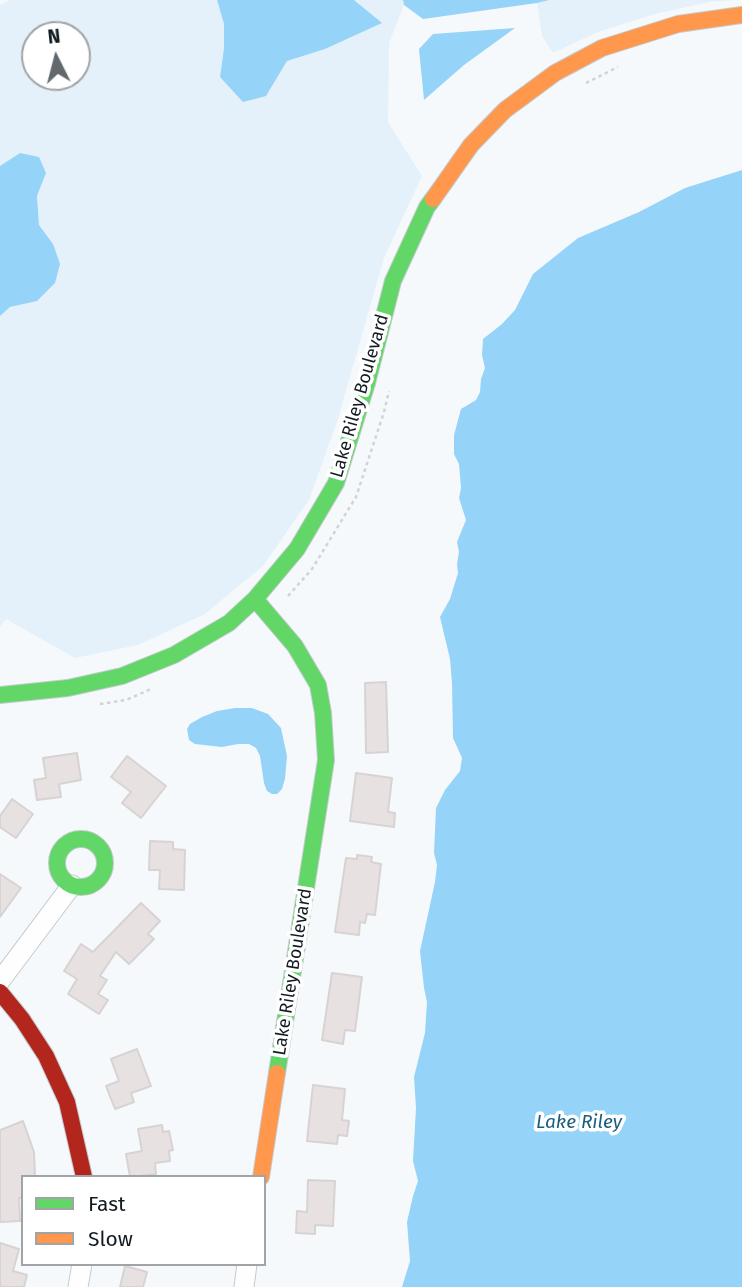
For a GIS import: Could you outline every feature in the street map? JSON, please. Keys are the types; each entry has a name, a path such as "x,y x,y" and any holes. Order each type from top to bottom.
{"street":[{"name":"Lake Riley Boulevard","path":"261,1175 326,760 318,685 295,646 255,599 297,549 335,484 367,383 393,281 426,206 471,145 505,110 555,73 602,48 678,24 742,15"},
{"path":"0,695 68,688 122,676 174,654 229,623 255,599"},
{"path":"0,981 72,885"},
{"path":"0,992 22,1019 46,1056 66,1102 84,1175"},
{"path":"78,1287 82,1266"},
{"path":"244,1287 247,1266"}],"shaded area":[{"path":"10,0 217,0 224,24 220,77 266,96 287,61 325,49 381,23 354,0 403,0 404,5 389,43 388,122 422,176 384,258 337,422 309,500 263,566 205,614 138,645 75,658 6,619 0,627 0,316 10,307 37,301 53,244 39,225 37,196 46,173 20,153 0,166 0,5"},
{"path":"549,0 736,0 709,2 655,14 598,32 553,53 542,36 537,3"}],"water":[{"path":"217,0 354,0 382,23 325,49 287,61 266,96 243,102 220,77 224,24"},
{"path":"403,0 549,0 423,19 404,5"},
{"path":"515,28 464,65 424,100 419,49 433,34"},
{"path":"20,153 39,157 46,173 37,196 39,225 53,244 60,264 55,283 37,301 10,307 0,316 0,166"},
{"name":"Lake Riley","path":"742,170 742,1287 402,1287 410,1261 407,1222 418,1181 413,1161 416,1108 414,1077 425,1033 427,1002 420,951 437,865 434,853 436,808 445,790 460,771 462,758 453,738 450,659 440,617 450,599 458,573 457,542 466,520 459,498 459,464 454,454 454,435 461,409 476,400 480,392 485,368 483,339 515,310 533,274 578,238 639,212 685,188"},
{"path":"252,708 268,714 281,728 287,756 285,779 277,794 267,791 256,748 249,744 222,747 195,744 189,740 187,729 190,724 217,711"}],"building":[{"path":"386,682 388,752 366,753 365,683"},
{"path":"77,753 81,780 59,784 61,797 37,800 34,780 46,778 43,758"},
{"path":"127,756 166,786 141,818 122,803 131,792 111,777"},
{"path":"356,773 392,778 388,812 395,813 394,827 350,821"},
{"path":"12,799 33,814 16,838 0,827 0,816"},
{"path":"150,841 173,842 173,849 185,850 184,890 159,889 160,870 149,870"},
{"path":"357,855 372,857 371,862 381,864 375,915 367,914 365,923 360,922 359,935 335,932 346,858 357,859"},
{"path":"0,874 21,888 0,917"},
{"path":"141,903 160,921 148,934 154,939 129,964 116,952 100,976 107,980 98,994 108,1000 99,1014 68,994 77,979 64,971 81,944 93,952"},
{"path":"332,973 362,977 355,1031 345,1030 343,1044 322,1040"},
{"path":"137,1049 151,1086 131,1093 134,1102 115,1109 106,1086 119,1081 111,1059"},
{"path":"313,1085 345,1089 342,1120 349,1121 347,1136 338,1135 337,1144 307,1141"},
{"path":"23,1121 34,1152 35,1175 21,1175 20,1221 0,1222 0,1130"},
{"path":"162,1125 163,1132 169,1131 173,1150 169,1151 170,1161 155,1163 156,1174 130,1175 126,1154 142,1151 138,1129"},
{"path":"308,1180 335,1181 333,1226 315,1225 315,1234 296,1233 297,1211 307,1212"},
{"path":"0,1243 19,1249 13,1271 27,1275 24,1287 0,1287"},
{"path":"125,1266 147,1272 143,1287 120,1287"}],"traffic: fast":[{"path":"0,695 68,688 122,676 174,655 229,623 255,599 297,549 336,483 367,383 393,281 433,199"},
{"path":"255,599 295,646 318,685 326,760 277,1073"},
{"path":"81,839 98,846 105,863 98,880 81,887 64,880 57,863 64,846 81,839"}],"traffic: slow":[{"path":"433,199 471,145 505,110 555,73 602,48 678,24 742,15"},
{"path":"261,1175 277,1073"}],"traffic: jam":[{"path":"0,992 22,1019 46,1056 67,1102 84,1175"}]}
